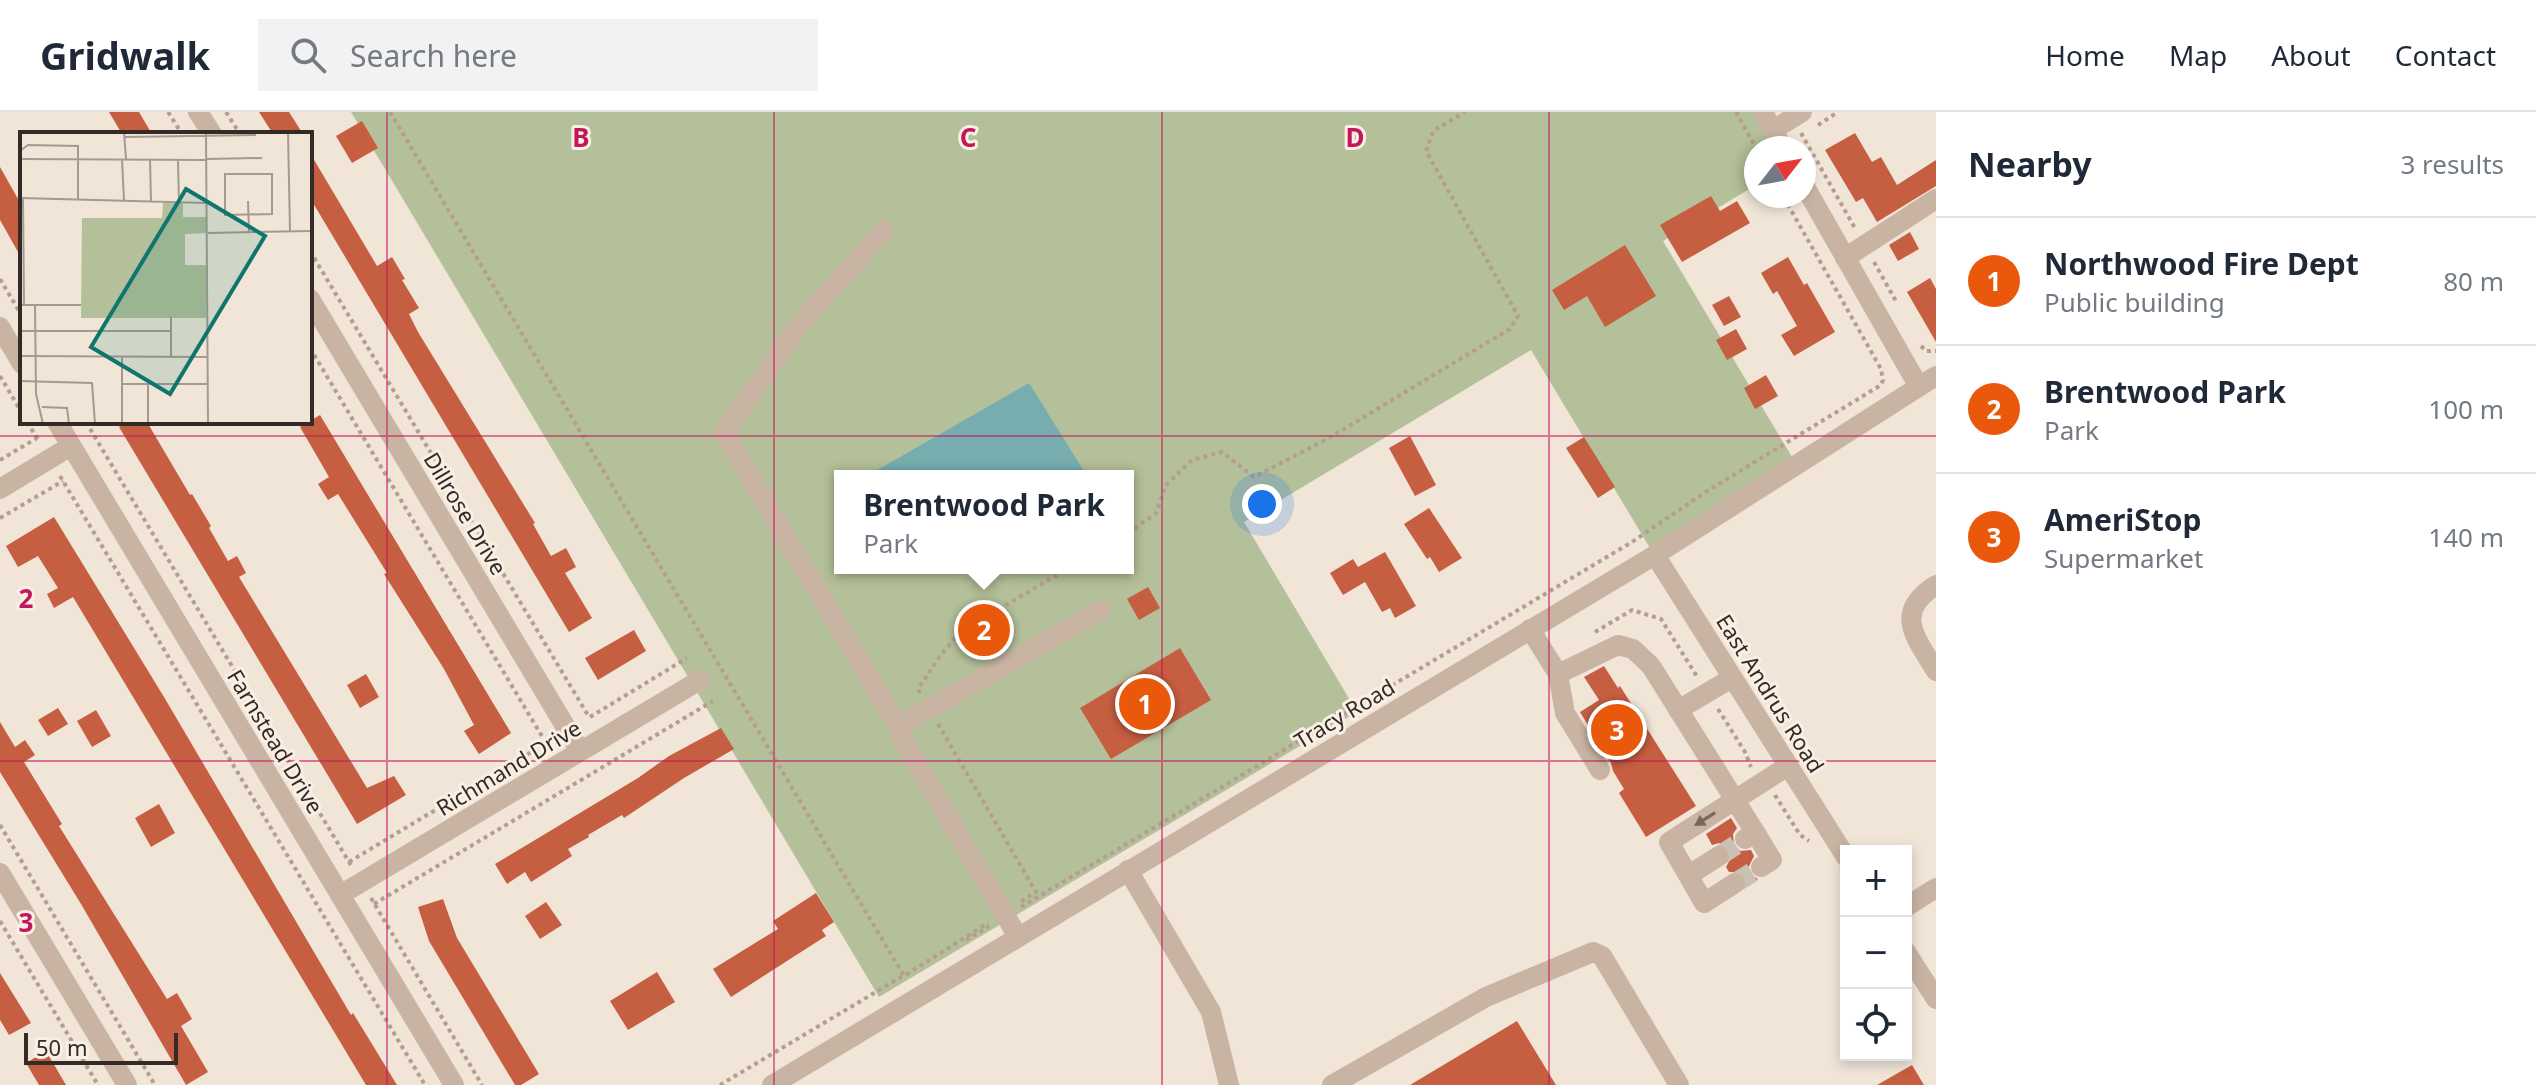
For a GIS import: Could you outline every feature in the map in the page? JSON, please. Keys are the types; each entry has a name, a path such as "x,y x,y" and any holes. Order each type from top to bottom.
{"street":[{"path":"198,112 211,132"},
{"path":"1763,112 1776,136"},
{"path":"1781,136 1802,112"},
{"path":"1845,258 1936,199"},
{"path":"1816,206 1845,258 1927,382"},
{"path":"884,230 800,324 724,433 900,729"},
{"name":"Dillrose Drive","path":"312,302 580,751"},
{"path":"0,327 20,361"},
{"name":"Tracy Road","path":"772,1085 1655,555 1927,382"},
{"name":"Farnstead Drive","path":"58,424 454,1085"},
{"path":"0,489 71,446"},
{"name":"East Andrus Road","path":"1655,555 1840,848"},
{"path":"1936,585 1914,603 1910,621 1920,646 1936,671"},
{"path":"1018,937 899,733 900,729 903,724 1101,610"},
{"path":"1530,629 1558,674 1565,713 1600,770"},
{"path":"1558,674 1618,645 1633,649 1651,666 1734,801 1750,836 1772,860 1761,867"},
{"path":"1678,710 1732,678"},
{"name":"Richmand Drive","path":"340,895 700,680"},
{"path":"1735,883 1704,903 1669,842 1788,766"},
{"path":"1689,875 1719,856"},
{"path":"1128,870 1211,1012 1229,1085"},
{"path":"0,873 127,1085"},
{"path":"1912,903 1936,888"},
{"path":"1332,1085 1486,997 1593,952 1602,956 1679,1085"},
{"path":"1912,961 1936,999"}],"path":[{"path":"168,112 181,132"},
{"path":"226,112 239,132"},
{"path":"390,112 904,976"},
{"path":"1134,529 1156,513 1166,485 1192,460 1222,452 1254,477 1329,438 1510,329 1518,316 1426,151 1433,131 1465,112"},
{"path":"1736,112 1749,136"},
{"path":"720,1085 1632,542 1704,493 1881,385 1881,369 1790,208"},
{"path":"312,254 589,717"},
{"path":"0,279 20,313"},
{"path":"312,351 546,743"},
{"path":"0,376 20,410"},
{"path":"28,424 425,1085"},
{"path":"87,424 482,1085"},
{"path":"0,460 37,438"},
{"path":"0,518 63,481"},
{"path":"924,700 918,689 960,632 1059,574"},
{"path":"349,862 687,658"},
{"path":"374,904 713,701"},
{"path":"937,722 1036,892 1004,914"},
{"path":"0,825 155,1085"},
{"path":"0,921 98,1085"}],"green space":[{"path":"351,112 1756,112 1770,136 1744,136 1744,192 1663,241 1795,462 1650,548 1531,350 1244,522 1357,712 879,997"}],"water":[{"path":"1029,383 1083,470 877,470"}],"building":[{"path":"109,112 139,112 151,132 121,132"},
{"path":"259,112 289,112 302,132 272,132"},
{"path":"362,121 378,148 352,163 336,136"},
{"path":"1855,133 1872,162 1881,157 1897,185 1936,160 1936,186 1877,222 1863,198 1856,202 1825,150"},
{"path":"312,156 377,266 392,257 419,308 409,314 418,332 535,523 551,556 566,548 576,567 565,573 592,618 569,632 312,201"},
{"path":"0,167 20,202 20,255 0,220"},
{"path":"1711,196 1720,211 1737,201 1750,223 1682,262 1660,225"},
{"path":"1910,232 1919,249 1898,261 1889,245"},
{"path":"1625,245 1656,296 1605,327 1587,296 1564,310 1552,290"},
{"path":"1788,257 1835,332 1794,356 1781,335 1797,326 1777,291 1773,294 1761,273"},
{"path":"1930,278 1936,289 1936,342 1907,292"},
{"path":"1729,296 1741,317 1724,326 1712,305"},
{"path":"1736,329 1747,349 1727,360 1716,340"},
{"path":"1766,375 1778,396 1755,409 1744,388"},
{"path":"320,415 511,733 479,754 464,731 474,725 444,669 384,574 387,573 338,494 328,500 318,484 329,477 300,427 312,424 312,420"},
{"path":"124,424 148,424 211,526 209,528 228,561 237,556 246,573 239,577 367,788 394,776 406,795 357,824 119,427"},
{"path":"1410,436 1436,485 1415,496 1389,448"},
{"path":"1584,437 1615,487 1598,498 1566,448"},
{"path":"1429,508 1462,558 1439,572 1404,524"},
{"path":"54,517 351,1015 353,1013 397,1085 366,1085 73,597 54,608 47,594 58,588 38,556 18,567 6,546"},
{"path":"1385,552 1416,606 1395,618 1390,608 1382,612 1365,582 1343,595 1330,573 1353,559 1358,567"},
{"path":"1148,587 1160,608 1139,620 1127,599"},
{"path":"634,630 646,651 598,680 585,658"},
{"path":"1180,648 1211,700 1111,759 1080,708"},
{"path":"1604,666 1696,806 1646,837 1619,793 1624,789 1611,763 1580,712 1599,700 1584,677"},
{"path":"366,674 379,697 360,708 347,685"},
{"path":"58,708 68,724 48,736 38,720"},
{"path":"96,710 111,736 92,747 77,721"},
{"path":"0,722 15,747 25,740 35,755 24,762 62,824 59,826 167,999 177,993 192,1019 181,1026 208,1072 186,1085 0,772"},
{"path":"721,728 734,749 624,818 622,815 588,835 568,849 572,856 531,882 525,872 507,884 495,864 669,756"},
{"path":"159,804 175,833 151,847 135,818"},
{"path":"1731,818 1737,828 1733,834 1734,846 1740,851 1751,850 1754,856 1748,868 1751,875 1758,879 1747,886 1742,872 1729,872 1726,867 1732,856 1729,848 1719,843 1712,845 1706,834"},
{"path":"816,893 834,922 822,930 826,936 731,997 713,969 778,929 773,921"},
{"path":"443,899 457,938 539,1074 521,1085 515,1085 429,941 418,907"},
{"path":"546,902 562,925 540,939 525,916"},
{"path":"657,972 675,1002 628,1030 610,1001"},
{"path":"0,973 31,1023 9,1035 0,1020"},
{"path":"1517,1021 1556,1085 1410,1085"},
{"path":"46,1051 66,1085 39,1085 26,1063"},
{"path":"1912,1065 1924,1085 1877,1085"}],"tunnel":[{"path":"1719,856 1745,839"},
{"path":"1735,883 1761,867"}],"place":[{"name":"Brentwood Park","path":"984,630"},
{"name":"Northwood Fire Dept","path":"1145,704"},
{"name":"AmeriStop","path":"1617,730"}]}
